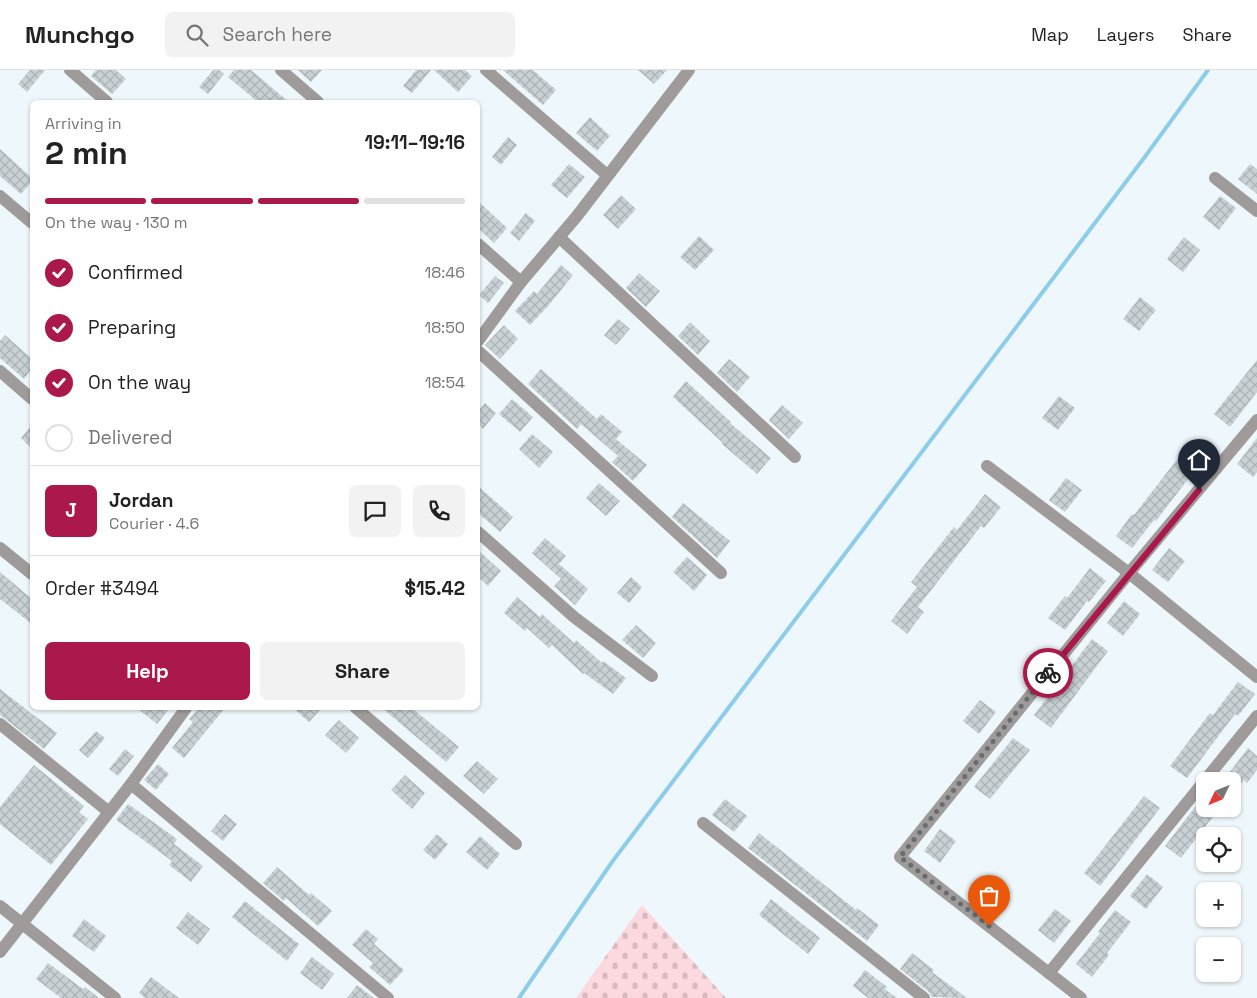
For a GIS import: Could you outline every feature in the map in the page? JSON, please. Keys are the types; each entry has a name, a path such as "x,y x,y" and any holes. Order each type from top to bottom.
{"street":[{"path":"70,70 105,100"},
{"path":"281,70 316,100"},
{"path":"486,70 607,175"},
{"path":"480,338 521,282 559,237 689,70"},
{"path":"1215,178 1257,211"},
{"path":"0,196 30,221"},
{"path":"559,237 795,456"},
{"path":"480,246 521,282"},
{"path":"480,353 720,573"},
{"path":"0,371 30,396"},
{"path":"1081,998 900,857 1128,573 1257,420"},
{"path":"988,466 1128,573 1257,677"},
{"path":"480,534 574,617 652,676"},
{"path":"0,548 30,572"},
{"path":"0,952 110,812 185,710"},
{"path":"358,710 516,844"},
{"path":"1049,973 1257,716"},
{"path":"0,724 110,812"},
{"path":"131,784 388,998"},
{"path":"703,823 924,998"},
{"path":"0,906 115,998"}],"green space":[{"path":"642,905 726,998 576,998"}],"building":[{"path":"30,70 45,70 27,92 18,84"},
{"path":"96,70 116,70 126,79 112,94 91,76"},
{"path":"213,70 219,70 224,74 208,94 199,87"},
{"path":"234,70 251,70 287,100 256,100 228,77"},
{"path":"298,70 322,70 311,82"},
{"path":"416,70 431,70 412,93 403,86"},
{"path":"434,70 465,70 472,76 458,92"},
{"path":"503,70 533,70 556,90 543,105"},
{"path":"638,70 667,70 654,84"},
{"path":"590,117 610,136 597,151 576,133"},
{"path":"508,137 517,145 501,165 492,157"},
{"path":"0,149 30,176 30,183 21,194 0,176"},
{"path":"569,164 585,177 567,198 551,185"},
{"path":"1250,164 1257,169 1257,194 1238,179"},
{"path":"621,195 636,209 618,229 603,215"},
{"path":"1220,196 1236,208 1219,230 1203,217"},
{"path":"480,203 507,228 494,243 480,230"},
{"path":"526,213 535,221 519,241 510,233"},
{"path":"699,236 714,250 695,270 680,257"},
{"path":"1184,237 1200,250 1183,272 1167,259"},
{"path":"561,265 573,275 530,325 515,311 534,291 537,294"},
{"path":"639,273 660,291 646,307 626,288"},
{"path":"495,276 504,283 488,303 480,294"},
{"path":"1140,297 1156,310 1139,331 1123,319"},
{"path":"618,319 630,329 616,345 604,335"},
{"path":"690,322 710,341 698,355 678,336"},
{"path":"504,325 518,339 500,359 485,345"},
{"path":"5,335 30,357 30,371 24,379 0,358 0,341"},
{"path":"729,359 750,377 737,392 717,373"},
{"path":"1257,360 1257,392 1230,427 1214,414"},
{"path":"541,369 597,419 601,414 622,432 616,439 647,465 633,481 612,462 618,456 581,424 577,429 528,384"},
{"path":"686,381 730,423 771,458 757,474 722,444 673,397"},
{"path":"1059,396 1075,408 1058,430 1042,418"},
{"path":"512,399 533,417 520,432 499,414"},
{"path":"485,403 496,413 483,429 480,426 480,409"},
{"path":"782,405 803,423 789,439 769,420"},
{"path":"30,427 30,447 21,438"},
{"path":"532,434 553,452 539,468 519,449"},
{"path":"1257,438 1257,472 1253,477 1237,464"},
{"path":"1182,453 1198,466 1156,521 1154,520 1132,548 1116,536"},
{"path":"1066,478 1082,490 1065,512 1049,500"},
{"path":"599,483 620,501 606,516 586,498"},
{"path":"480,488 513,517 500,532 480,515"},
{"path":"985,494 1001,507 984,528 981,526 918,607 924,612 907,634 891,621 917,587 911,582 954,527 957,530"},
{"path":"683,503 730,541 717,558 672,517"},
{"path":"545,538 566,556 559,564 588,589 575,605 554,586 561,579 532,553"},
{"path":"1169,548 1185,561 1168,582 1152,570"},
{"path":"480,552 501,571 488,586 480,579"},
{"path":"687,557 707,575 694,591 673,572"},
{"path":"1090,568 1106,581 1089,602 1087,601 1065,630 1048,618 1065,596 1067,598"},
{"path":"0,572 30,597 30,622 0,599"},
{"path":"631,577 642,587 629,603 617,593"},
{"path":"517,597 540,617 542,614 574,643 576,640 602,663 603,661 626,678 613,694 583,674 552,645 549,648 527,628 525,631 504,613"},
{"path":"1124,601 1140,614 1123,636 1107,623"},
{"path":"636,625 656,643 643,658 622,640"},
{"path":"1092,639 1108,651 1051,728 1034,715"},
{"path":"1238,682 1255,694 1238,716 1235,714 1187,778 1170,766 1210,713 1213,715"},
{"path":"0,689 57,733 44,749 0,715"},
{"path":"980,700 996,712 979,734 963,721"},
{"path":"140,710 168,710 157,724"},
{"path":"197,710 223,710 184,758 172,748 193,722 189,719"},
{"path":"295,710 320,710 309,722"},
{"path":"384,710 414,710 459,747 446,762"},
{"path":"339,720 359,738 346,753 325,735"},
{"path":"96,731 105,738 88,758 79,750"},
{"path":"1013,738 1030,750 990,799 974,787"},
{"path":"1248,748 1257,756 1257,770 1247,783 1244,780 1241,784 1241,772 1230,772"},
{"path":"125,749 134,756 118,776 109,769"},
{"path":"477,761 498,779 484,794 463,776"},
{"path":"158,764 169,774 156,790 144,780"},
{"path":"34,765 84,806 79,812 88,819 51,865 0,824 0,807"},
{"path":"405,775 425,793 412,809 391,790"},
{"path":"1144,796 1160,808 1100,886 1084,873"},
{"path":"725,799 747,816 734,832 712,815"},
{"path":"128,804 177,839 174,844 203,866 191,882 169,865 172,861 116,820"},
{"path":"1196,806 1196,818 1212,818 1205,827 1196,827 1196,839 1181,858 1165,846"},
{"path":"225,814 237,824 223,841 211,831"},
{"path":"940,829 956,841 940,863 924,851"},
{"path":"759,833 856,910 857,908 879,925 867,941 748,848"},
{"path":"437,834 448,844 435,860 423,850"},
{"path":"480,836 500,854 487,870 466,852"},
{"path":"277,867 309,895 311,893 332,911 318,926 286,898 284,901 263,883"},
{"path":"1147,874 1163,887 1146,909 1130,896"},
{"path":"771,899 820,938 808,954 759,915"},
{"path":"245,901 299,944 287,961 232,917"},
{"path":"1055,909 1071,921 1054,943 1038,930"},
{"path":"1115,910 1131,922 1107,953 1109,955 1092,977 1076,964"},
{"path":"188,912 210,929 198,945 176,928"},
{"path":"84,919 106,936 94,952 72,936"},
{"path":"366,929 378,939 374,944 404,970 390,985 369,967 373,963 352,945"},
{"path":"912,953 934,970 932,972 967,998 932,997 929,992 900,969"},
{"path":"312,957 334,974 322,990 300,973"},
{"path":"48,963 83,989 85,987 99,998 61,998 36,979"},
{"path":"865,970 887,987 885,989 897,998 868,998 853,986"},
{"path":"151,977 179,998 145,998 139,993"},
{"path":"357,985 374,998 347,998"}],"waterway":[{"path":"519,998 612,862 1144,158 1208,70"}],"way so far":[{"path":"989,926 900,857 1048,673"}],"route":[{"path":"1048,673 1128,573 1199,490"}]}
